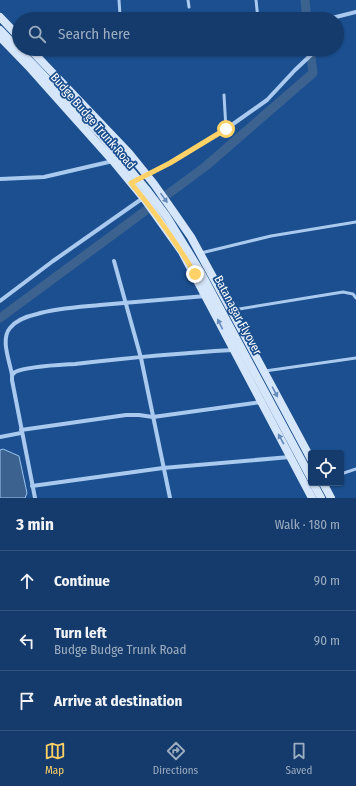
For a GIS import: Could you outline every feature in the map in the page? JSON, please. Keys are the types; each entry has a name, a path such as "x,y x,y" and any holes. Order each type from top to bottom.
{"street":[{"path":"344,15 356,12"},
{"path":"0,17 12,30"},
{"name":"Batanagar Flyover","path":"0,30 12,43"},
{"name":"Budge Budge Trunk Road","path":"0,37 12,49"},
{"name":"Budge Budge Trunk Road","path":"18,56 113,161 144,199 182,252 233,350 292,457 312,498"},
{"name":"Batanagar Flyover","path":"25,56 103,138 146,189 167,217 200,271 308,472"},
{"name":"Budge Budge Trunk Road","path":"37,56 129,153 174,211 231,310 308,453"},
{"path":"131,183 170,163 226,129 267,100 310,56"},
{"path":"0,180 44,177 113,161"},
{"path":"0,302 53,260 144,199"},
{"path":"114,262 141,358 170,498"},
{"path":"35,498 21,431 6,343 7,334 10,328 16,322 37,313 52,310 206,296"},
{"path":"12,375 18,370 141,358 166,354 233,350"},
{"path":"0,437 21,431 126,415 153,417 261,402"},
{"path":"32,486 163,468 292,457"},
{"path":"315,486 321,498"},
{"path":"325,486 331,498"}],"lane":[{"path":"119,0 120,12"},
{"path":"188,0 189,7"},
{"path":"256,0 257,12"},
{"path":"224,95 226,129"},
{"path":"200,254 271,236 356,222"},
{"path":"231,310 343,292 353,294 356,298"},
{"path":"264,371 356,358"},
{"path":"344,473 356,469"}],"water":[{"path":"3,449 19,456 27,493 25,498 0,498 0,450"}],"waterway":[{"path":"305,0 306,12"},
{"path":"0,318 206,166 313,73 311,56"}],"route":[{"path":"195,274 182,252 131,183 170,163 226,129"}]}
